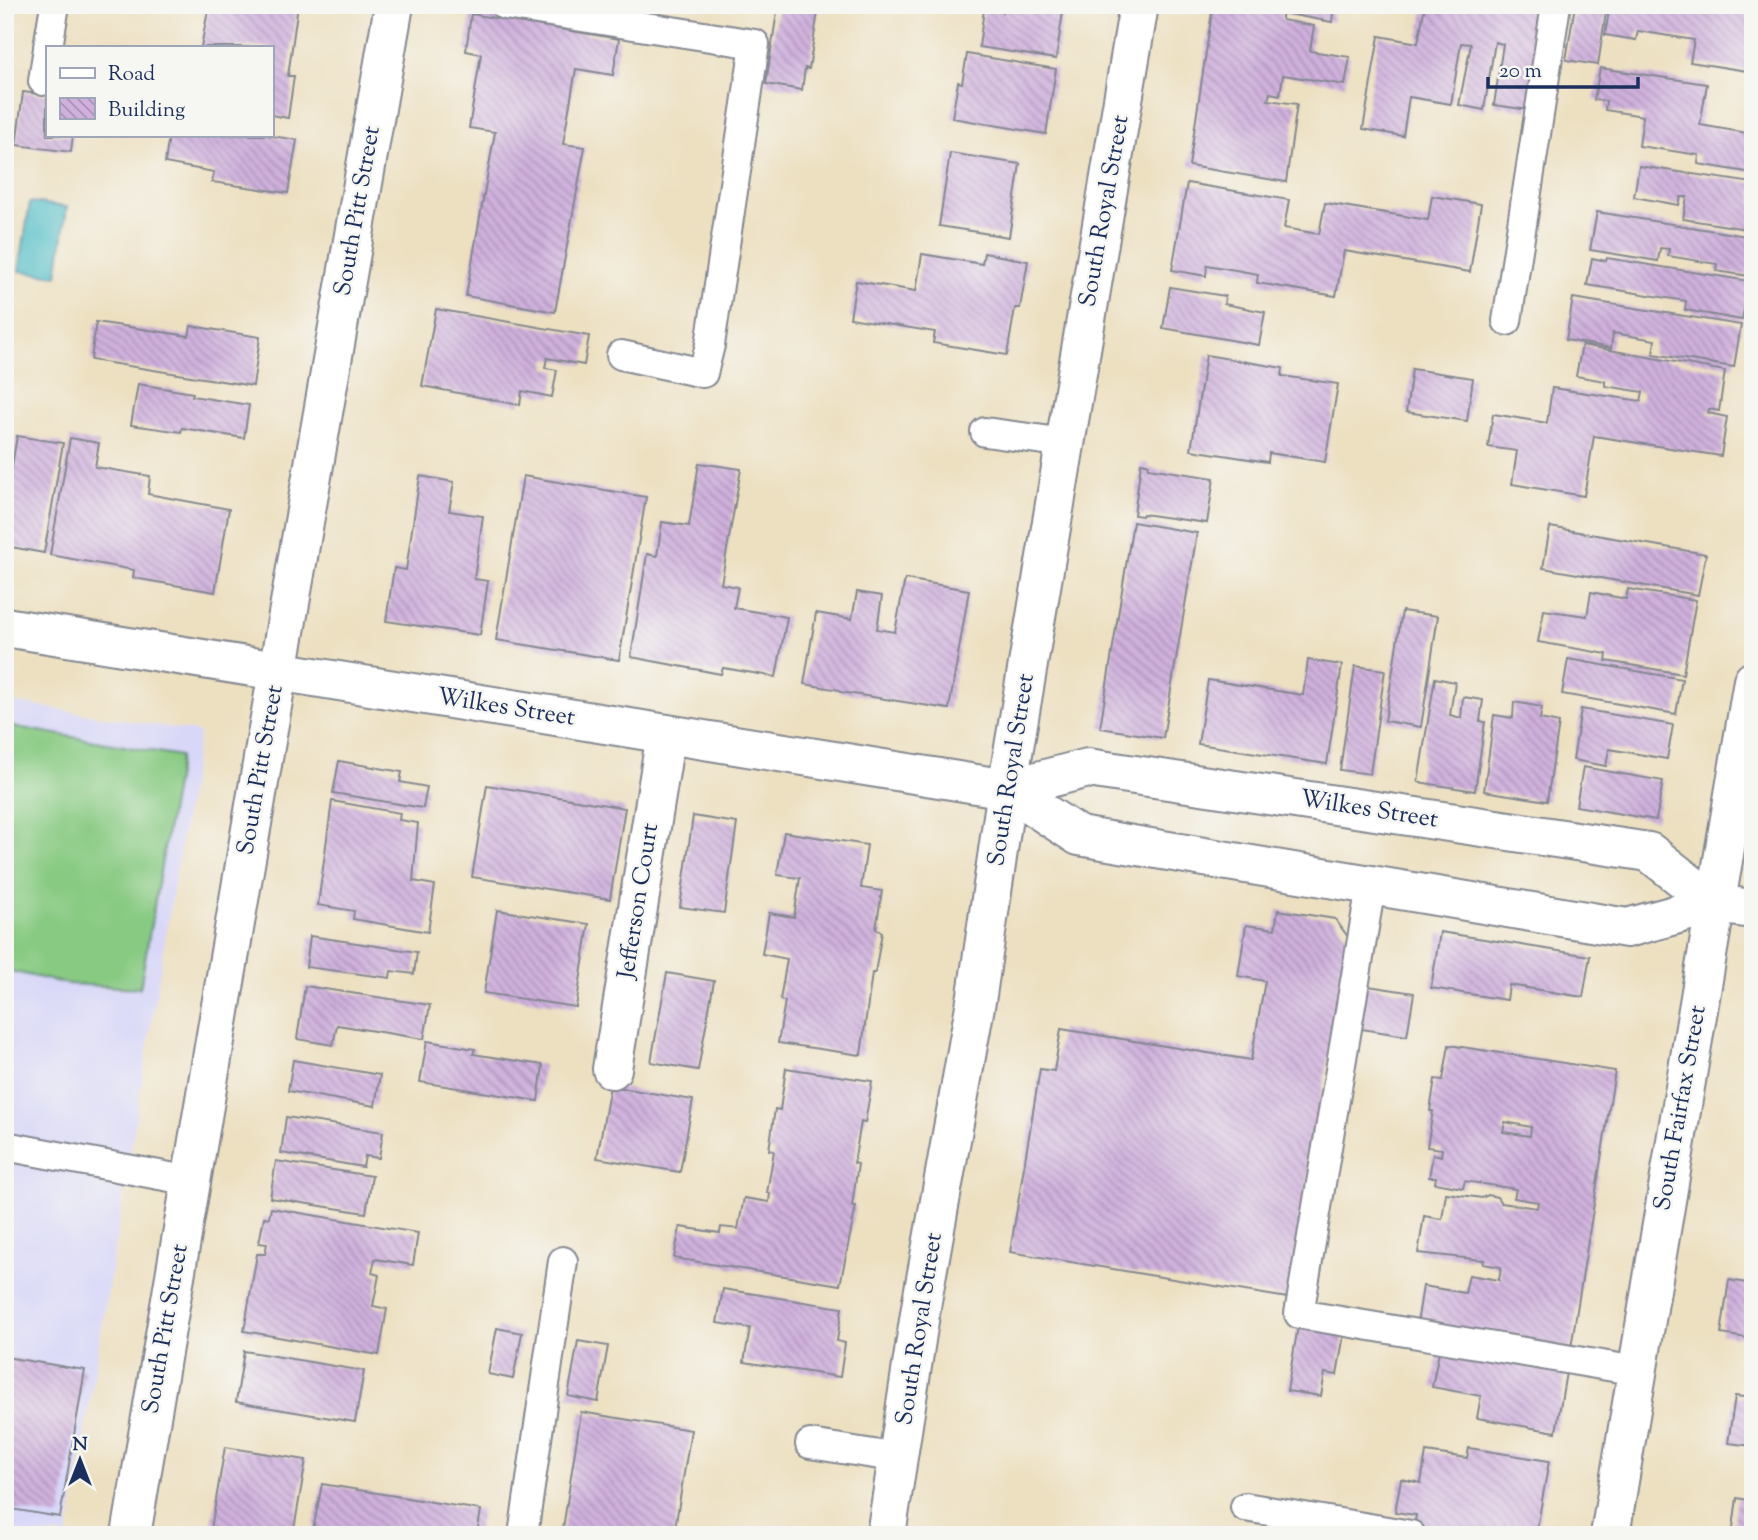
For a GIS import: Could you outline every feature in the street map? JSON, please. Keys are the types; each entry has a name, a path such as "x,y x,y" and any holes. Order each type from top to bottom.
{"street":[{"name":"South Pitt Street","path":"131,1535 394,5"},
{"name":"South Royal Street","path":"886,1535 922,1301 977,995 1007,789 1139,5"},
{"name":"Wilkes Street","path":"5,627 1007,789 1088,768 1649,852 1715,904"},
{"name":"South Fairfax Street","path":"1610,1535 1753,681"},
{"name":"Jefferson Court","path":"612,1069 666,734"},
{"name":"Wilkes Street","path":"1007,789 1079,836 1627,928 1715,904 1753,909"}],"lane":[{"path":"48,46 55,5"},
{"path":"505,5 755,44 710,345 703,373 621,355"},
{"path":"1507,321 1556,5"},
{"path":"43,81 46,61"},
{"path":"985,432 1066,443"},
{"path":"1371,886 1299,1314 1637,1371"},
{"path":"5,1146 191,1181"},
{"path":"523,1535 563,1261"},
{"path":"810,1444 899,1458"},
{"path":"1245,1507 1411,1535"}],"shaded area":[{"path":"5,701 199,732 68,1535 5,1535"}],"green space":[{"path":"5,725 180,756 140,988 68,984 5,970"}],"water":[{"path":"30,202 67,207 57,276 19,271"}],"building":[{"path":"209,5 298,5 288,76 294,76 288,118 273,115 273,46 201,46"},
{"path":"778,5 819,5 809,69 805,68 802,90 766,84"},
{"path":"1004,5 1064,5 1056,59 979,47 984,9 1003,12"},
{"path":"1213,5 1334,5 1332,22 1282,13 1282,20 1314,26 1310,51 1350,57 1345,85 1283,75 1280,95 1270,93 1268,100 1297,104 1286,182 1189,166"},
{"path":"1425,5 1546,5 1529,110 1494,105 1503,44 1495,42 1484,110 1459,105 1471,44 1461,43 1451,104 1409,97 1403,136 1363,129 1379,36 1418,43"},
{"path":"1575,5 1607,5 1598,65 1566,60"},
{"path":"1610,5 1725,5 1753,10 1753,72 1690,62 1694,40 1638,31 1636,40 1605,35"},
{"path":"471,14 619,39 613,75 576,69 563,144 585,147 555,312 466,296 495,132 469,128 481,54 466,51"},
{"path":"967,54 1056,69 1046,134 952,118 958,82 962,83"},
{"path":"1600,68 1707,84 1700,125 1753,134 1753,173 1698,164 1699,155 1639,146 1643,116 1605,110 1606,101 1594,100"},
{"path":"23,92 46,95 46,136 73,136 71,152 16,145"},
{"path":"169,136 272,136 297,140 288,193 212,182 214,172 165,163"},
{"path":"950,153 1020,164 1009,237 939,226"},
{"path":"1639,166 1753,183 1753,230 1683,219 1687,197 1681,197 1679,205 1634,197"},
{"path":"1187,183 1289,200 1284,228 1319,234 1325,203 1428,220 1432,196 1481,204 1470,272 1344,251 1336,296 1257,283 1258,274 1207,265 1206,276 1172,270"},
{"path":"1597,212 1753,237 1749,276 1716,271 1717,264 1668,256 1669,249 1660,248 1658,261 1590,250"},
{"path":"984,253 1028,261 1020,308 1015,308 1007,355 933,343 935,332 850,318 856,281 916,291 922,254 982,264"},
{"path":"1592,258 1606,261 1607,258 1749,281 1742,320 1685,310 1686,301 1587,285"},
{"path":"1170,287 1225,296 1224,304 1265,312 1259,345 1163,328"},
{"path":"1573,298 1741,325 1734,367 1653,354 1655,340 1613,333 1611,348 1566,340"},
{"path":"436,309 589,336 584,365 547,358 545,368 557,370 552,397 522,391 520,405 422,386"},
{"path":"96,322 189,336 191,326 260,337 253,386 91,360"},
{"path":"1582,345 1725,371 1719,411 1709,409 1708,413 1727,417 1721,456 1594,436 1584,496 1512,484 1517,451 1488,447 1493,414 1547,423 1552,388 1641,401 1643,392 1605,386 1605,381 1576,376"},
{"path":"1206,355 1283,368 1282,376 1338,384 1325,462 1269,453 1268,462 1191,450"},
{"path":"1412,369 1473,378 1467,421 1406,412"},
{"path":"138,384 249,405 244,438 182,428 181,432 131,425"},
{"path":"17,436 63,443 44,553 5,546 5,483 9,483"},
{"path":"70,438 99,443 95,467 150,476 148,494 229,509 215,592 133,578 134,570 50,555"},
{"path":"699,463 741,469 721,584 738,587 734,608 787,617 776,677 723,668 721,674 631,657 647,554 657,556 662,522 689,526"},
{"path":"1141,463 1149,464 1148,468 1214,478 1207,523 1134,515"},
{"path":"420,476 454,482 449,511 483,516 474,579 488,581 480,635 386,621 394,568 406,570"},
{"path":"523,476 646,497 619,660 496,640"},
{"path":"1133,522 1197,533 1163,738 1100,728"},
{"path":"1550,527 1706,554 1698,595 1543,568"},
{"path":"905,579 969,590 949,709 804,684 816,613 852,619 857,592 882,596 877,629 895,632"},
{"path":"1628,589 1696,600 1683,674 1606,661 1607,654 1538,642 1544,610 1587,616 1591,592 1626,599"},
{"path":"1402,611 1438,616 1421,727 1385,721"},
{"path":"1568,659 1682,679 1676,714 1562,694"},
{"path":"1308,660 1342,665 1327,764 1198,744 1208,680 1303,695"},
{"path":"1355,666 1385,670 1370,774 1340,770"},
{"path":"1435,678 1455,682 1450,715 1461,718 1463,697 1483,700 1480,721 1485,722 1475,791 1418,782"},
{"path":"1514,702 1542,707 1540,719 1559,723 1547,801 1484,791 1494,715 1513,718"},
{"path":"1581,709 1673,725 1667,759 1609,749 1606,766 1573,760"},
{"path":"339,761 402,772 400,782 427,787 423,808 333,793"},
{"path":"1583,767 1663,781 1656,820 1576,806"},
{"path":"487,785 625,808 610,899 472,877"},
{"path":"332,801 400,813 399,820 418,823 413,881 435,885 428,932 353,919 354,911 318,905"},
{"path":"693,816 737,823 724,913 680,907"},
{"path":"784,832 867,845 861,888 882,891 876,929 882,932 875,973 872,973 861,1055 778,1043 785,1001 780,1000 787,959 762,954 769,913 794,917 800,878 777,875"},
{"path":"497,910 589,924 576,1007 484,993"},
{"path":"1278,910 1335,919 1348,937 1288,1298 1010,1252 1040,1069 1054,1071 1061,1029 1251,1060 1265,981 1238,976 1246,925 1275,929"},
{"path":"1440,932 1590,956 1583,997 1509,985 1507,1000 1431,988"},
{"path":"310,936 417,952 414,974 391,971 390,978 306,967"},
{"path":"667,973 714,981 698,1070 651,1062"},
{"path":"1362,985 1414,993 1407,1036 1355,1028"},
{"path":"305,986 430,1005 424,1039 337,1025 333,1045 297,1039"},
{"path":"427,1041 475,1049 473,1054 543,1065 538,1101 420,1082"},
{"path":"1449,1045 1615,1071 1571,1348 1417,1324 1423,1286 1465,1293 1469,1275 1499,1280 1501,1267 1483,1264 1484,1260 1418,1253 1424,1216 1442,1219 1446,1193 1482,1198 1488,1195 1497,1197 1501,1203 1537,1208 1538,1202 1514,1198 1516,1189 1465,1181 1463,1188 1435,1183 1436,1177 1429,1177 1433,1154 1441,1156 1442,1149 1427,1147 1435,1079 1443,1080","holes":["1505,1122 1531,1127 1530,1136 1503,1132"]},
{"path":"293,1060 380,1075 375,1106 288,1091"},
{"path":"786,1068 872,1081 865,1123 861,1122 854,1163 858,1164 852,1206 856,1206 840,1285 674,1258 680,1227 720,1233 721,1227 738,1229 744,1198 769,1202 770,1193 767,1193 774,1151 769,1150 775,1109 780,1110"},
{"path":"610,1086 693,1100 680,1172 597,1158"},
{"path":"286,1117 383,1132 379,1158 365,1156 363,1167 281,1153"},
{"path":"276,1161 372,1176 366,1213 270,1198"},
{"path":"271,1208 418,1233 413,1265 375,1259 372,1273 379,1275 373,1306 387,1309 379,1355 244,1331 257,1254 265,1254 267,1244 259,1243 264,1217 269,1218"},
{"path":"1729,1280 1753,1284 1753,1339 1721,1334"},
{"path":"723,1289 842,1308 837,1341 845,1343 840,1377 744,1362 750,1328 717,1323"},
{"path":"1299,1320 1345,1328 1337,1375 1325,1373 1321,1396 1287,1391"},
{"path":"497,1328 522,1333 513,1379 488,1374"},
{"path":"578,1341 608,1346 598,1402 568,1396"},
{"path":"244,1351 364,1371 355,1422 236,1402"},
{"path":"1439,1351 1566,1372 1556,1432 1477,1418 1481,1396 1432,1387"},
{"path":"5,1357 85,1370 60,1517 5,1508"},
{"path":"1735,1396 1753,1398 1753,1446 1728,1443"},
{"path":"581,1412 691,1430 674,1535 562,1535"},
{"path":"225,1447 306,1460 293,1535 210,1535"},
{"path":"1469,1448 1549,1461 1536,1535 1454,1535 1414,1528 1416,1515 1395,1512 1401,1479 1421,1483 1426,1452 1467,1458"},
{"path":"322,1484 481,1510 477,1535 312,1535"},
{"path":"1737,1498 1753,1501 1753,1535 1732,1535"}]}
